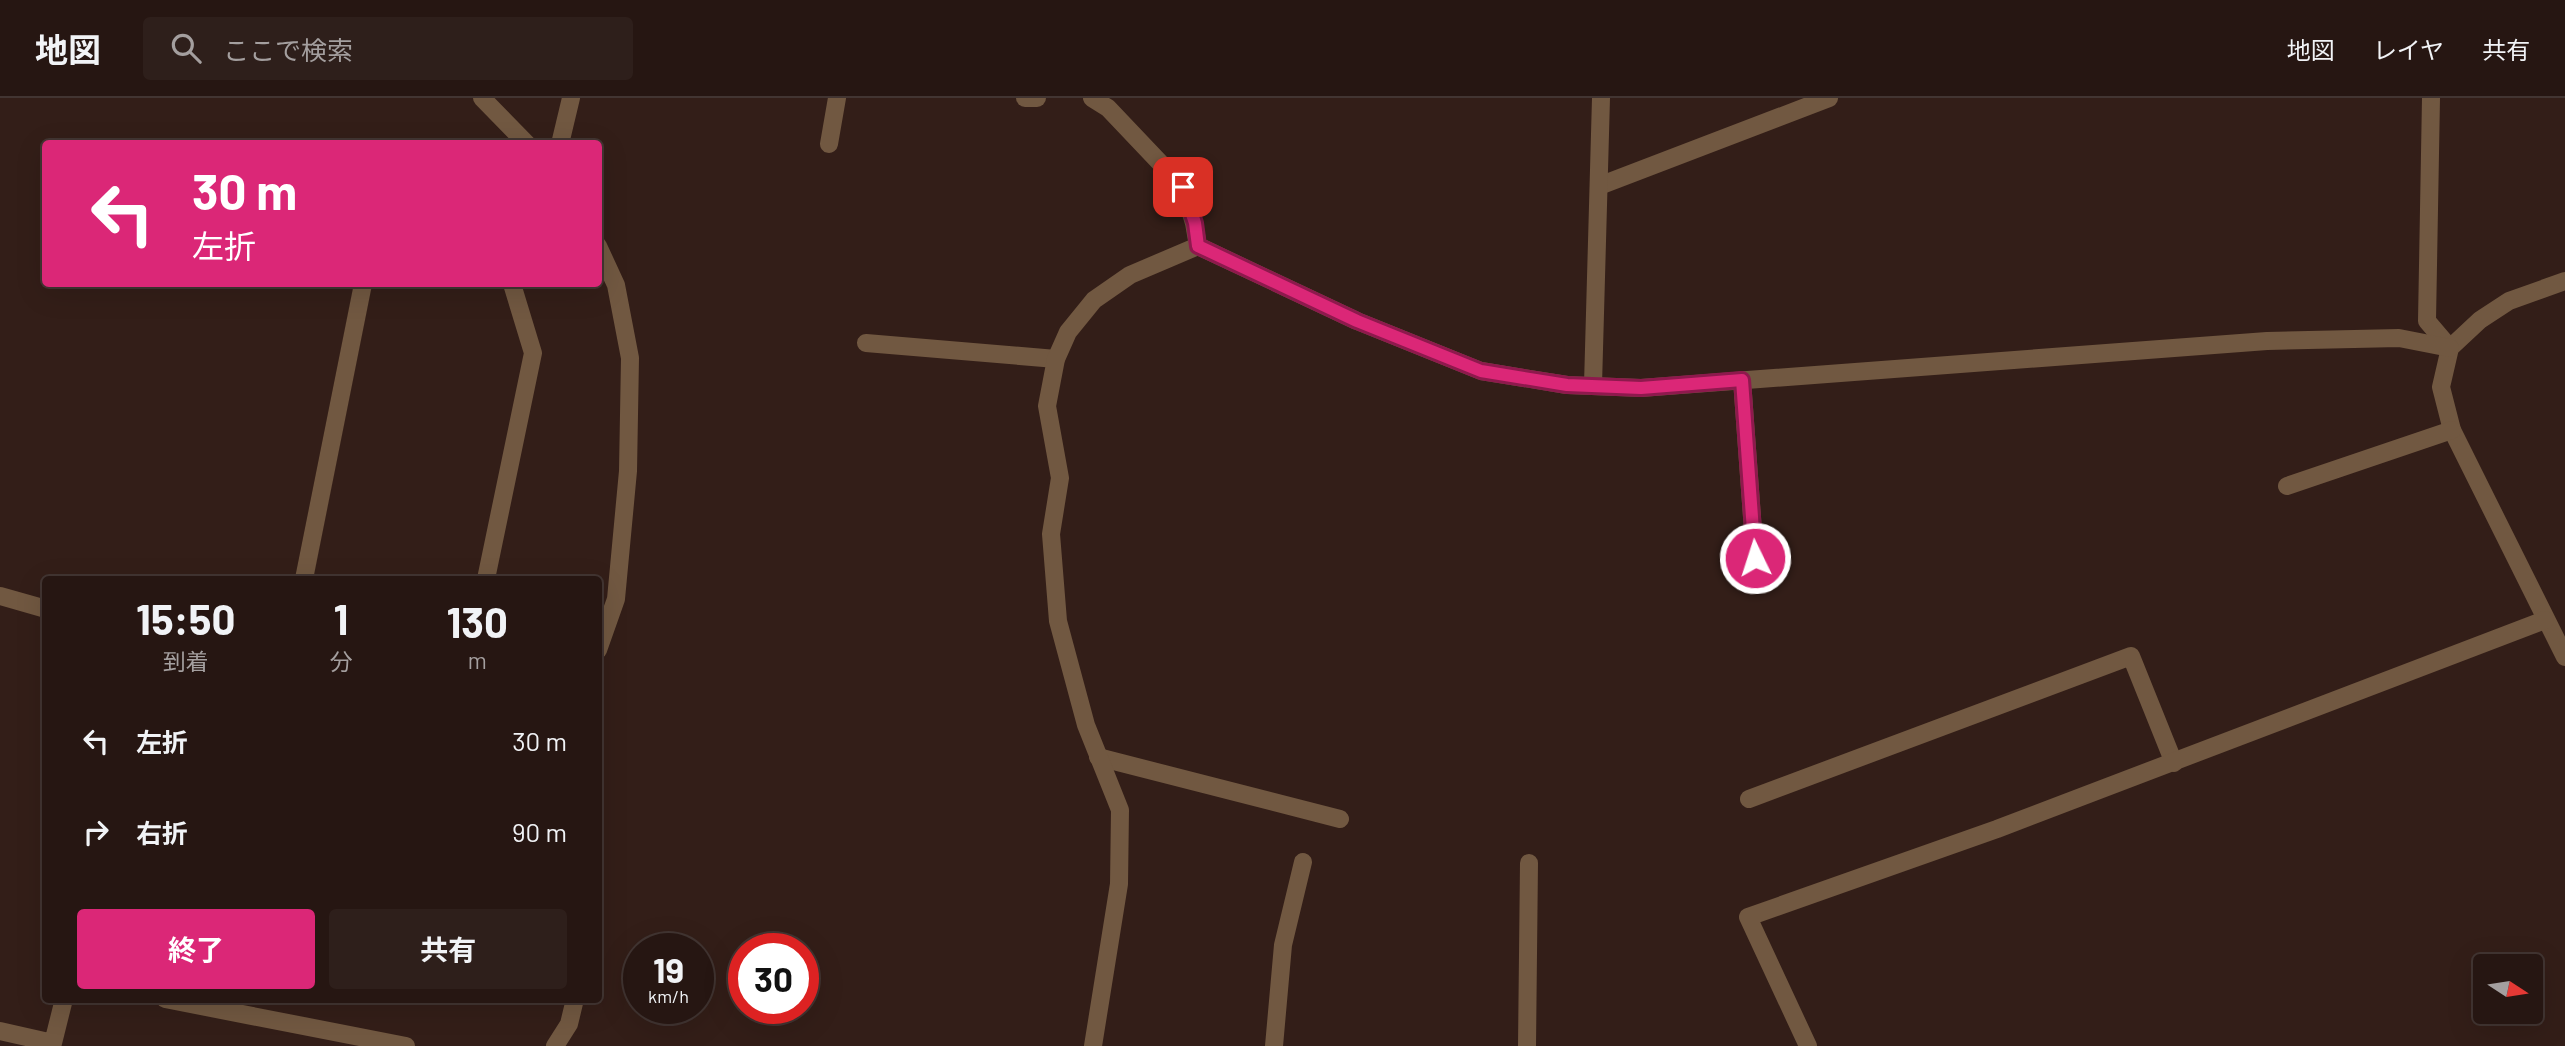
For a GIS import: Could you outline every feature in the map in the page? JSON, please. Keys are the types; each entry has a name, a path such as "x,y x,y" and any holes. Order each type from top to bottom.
{"street":[{"path":"482,98 523,140"},
{"path":"561,140 571,98"},
{"path":"830,144 837,98"},
{"path":"1026,98 1037,98"},
{"path":"1092,98 1108,108 1183,187 1195,223 1198,246"},
{"path":"1593,386 1601,98"},
{"path":"1599,186 1829,98"},
{"path":"2431,98 2427,321 2450,348"},
{"path":"1093,1046 1119,884 1120,810 1086,725 1058,621 1051,534 1060,478 1048,406 1056,359 1068,332 1094,300 1130,275 1198,246 1357,321 1481,371 1567,385 1641,388 2267,341 2399,338 2450,348"},
{"path":"602,255 616,285 630,358 628,471 616,599 602,639"},
{"path":"2563,646 2545,620 2452,430 2441,387 2450,348 2480,320 2509,301 2565,281"},
{"path":"305,576 362,287"},
{"path":"487,576 533,353 513,287"},
{"path":"866,344 1056,359"},
{"path":"1742,380 1755,558"},
{"path":"2287,486 2452,430"},
{"path":"0,596 42,608"},
{"path":"1808,1046 1748,917 1997,829 2545,620"},
{"path":"1749,799 2131,656 2174,763"},
{"path":"1098,757 1340,819"},
{"path":"1274,1046 1283,945 1303,862"},
{"path":"1527,1046 1529,863"},
{"path":"0,1031 53,1043 63,1003"},
{"path":"203,1003 251,1008 406,1046"},
{"path":"555,1046 569,1024 574,1003"}],"route":[{"path":"1183,187 1195,223 1198,246 1357,321 1481,371 1567,385 1641,388 1742,380 1755,558"}]}
